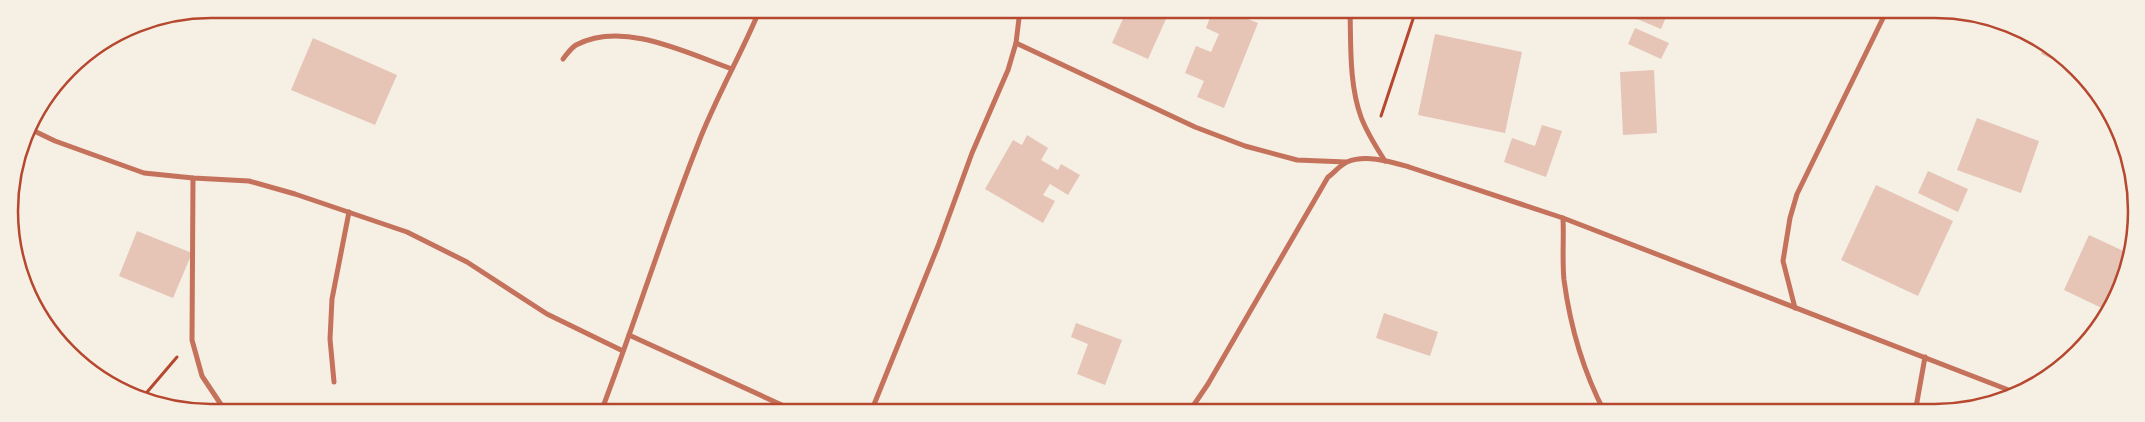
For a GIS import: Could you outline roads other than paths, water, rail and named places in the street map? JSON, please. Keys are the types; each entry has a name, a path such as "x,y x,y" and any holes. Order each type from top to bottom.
{"street":[{"path":"604,404 698,143 720,91 756,18"},
{"path":"874,404 938,246 972,153 1008,70 1016,43 1019,18"},
{"path":"1350,18 1350,40 1360,116 1372,141 1385,161"},
{"path":"1795,308 1783,261 1790,218 1797,194 1883,18"},
{"path":"563,59 575,45 597,37 614,35 646,39 732,69"},
{"path":"1016,43 1195,127 1245,146 1298,160 1346,162 1364,159 1385,161 1409,167 1563,218 2008,390"},
{"path":"34,131 56,141 144,173 249,181 295,194 407,232 443,248 548,314 623,351"},
{"path":"1194,404 1208,384 1328,177 1346,162"},
{"path":"192,178 192,340 202,376 221,404"},
{"path":"334,382 330,339 332,299 349,212"},
{"path":"1563,218 1564,278 1570,320 1601,404"},
{"path":"629,335 780,404"},
{"path":"1917,404 1925,357"}]}
